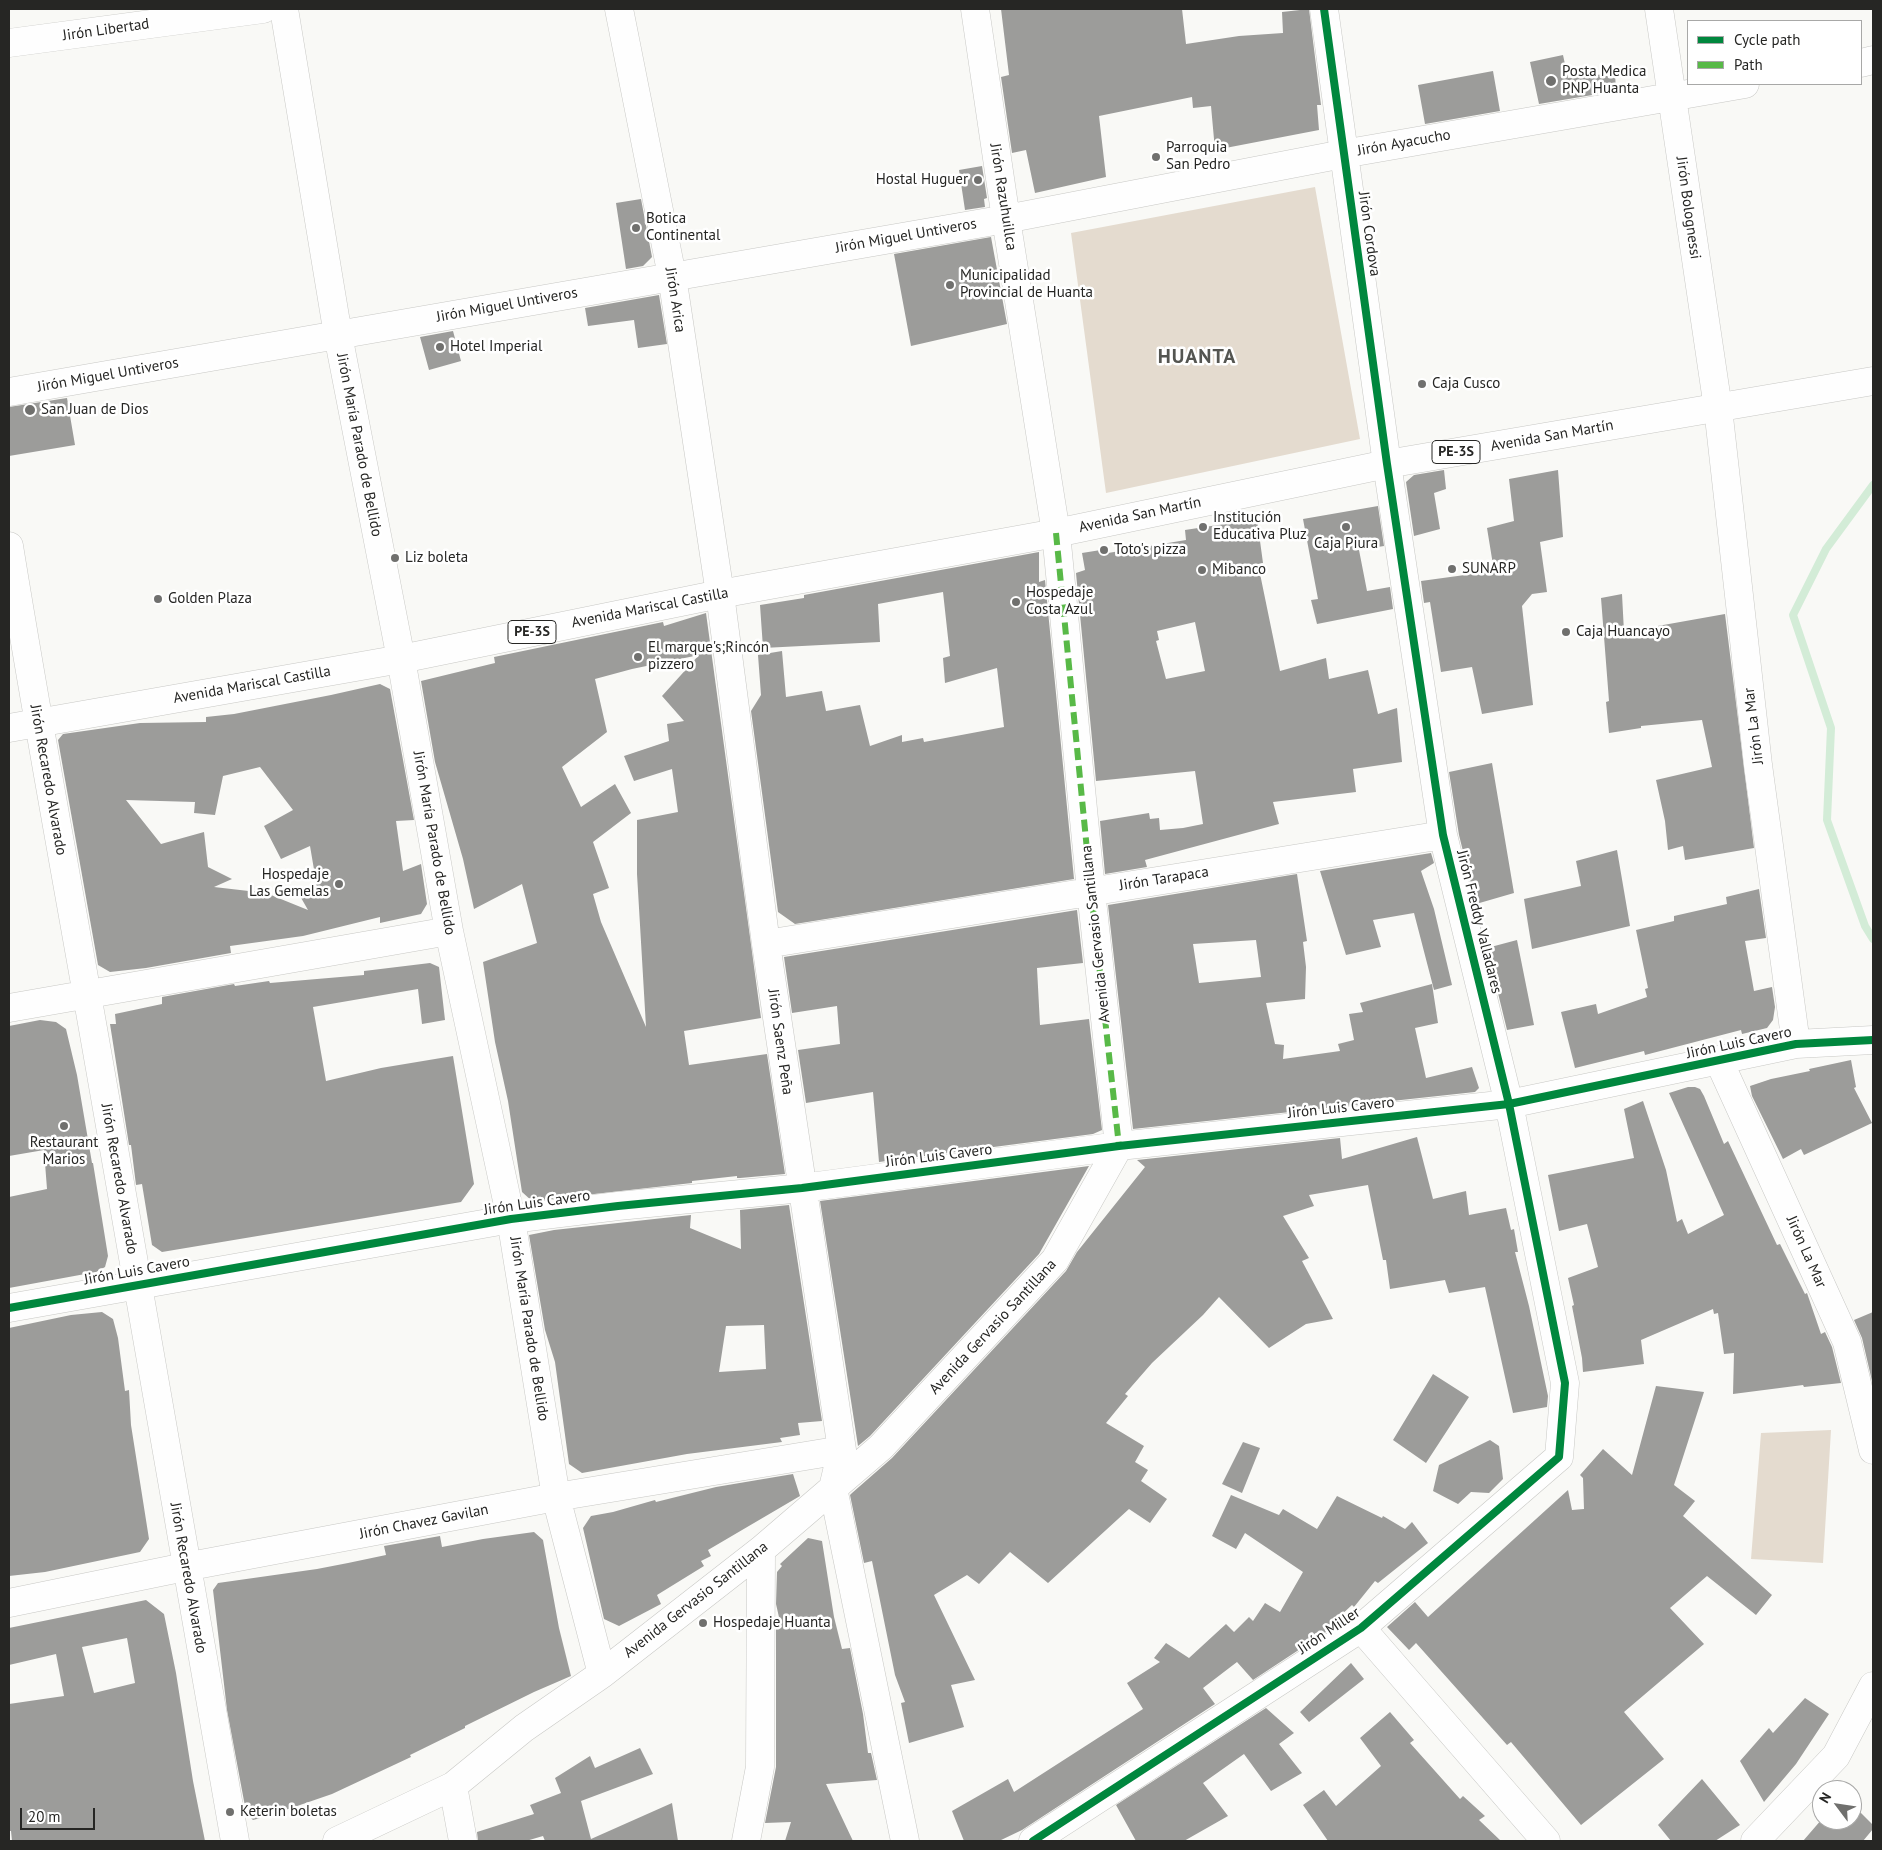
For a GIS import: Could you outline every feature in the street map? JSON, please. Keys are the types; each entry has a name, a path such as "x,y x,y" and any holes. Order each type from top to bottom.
{"main road":[{"name":"Jirón Libertad","path":"9,43 263,9"},
{"name":"Jirón María Parado de Bellido","path":"284,9 338,335 400,659 449,931 511,1219 556,1497 602,1674"},
{"name":"Jirón Arica","path":"619,9 672,276 720,594"},
{"name":"Jirón Razuhuillca","path":"975,9 1056,533"},
{"name":"Jirón Cordova","path":"1324,9 1387,464"},
{"name":"Jirón Bolognessi","path":"1659,9 1718,408"},
{"name":"Jirón Ayacucho","path":"1006,219 1343,154 1739,85"},
{"name":"Jirón Miguel Untiveros","path":"9,392 1006,219"},
{"name":"Avenida San Martín","path":"1056,533 1387,464 1866,382"},
{"name":"Jirón La Mar","path":"1718,408 1758,765 1796,1044"},
{"name":"Jirón Freddy Valladares","path":"1387,464 1443,835 1509,1104 1565,1384"},
{"name":"Avenida Mariscal Castilla","path":"9,728 400,659 720,594 1056,533"},
{"name":"Avenida Gervasio Santillana","path":"337,1841 453,1786 524,1728 602,1674 761,1550 881,1447 1055,1260 1119,1146 1091,891 1056,533"},
{"name":"Jirón Recaredo Alvarado","path":"9,546 38,723 235,1841"},
{"name":"Jirón Saenz Peña","path":"720,594 766,944 842,1450 833,1488"},
{"name":"Jirón Tarapaca","path":"766,944 1443,835"},
{"path":"9,1008 449,931"},
{"name":"Jirón Luis Cavero","path":"9,1308 511,1219 618,1206 802,1188 1119,1146 1509,1104 1796,1044 1872,1042"},
{"name":"Jirón La Mar","path":"1719,1061 1846,1342 1873,1450"},
{"name":"Jirón Miller","path":"1033,1841 1360,1628 1559,1457 1565,1384"},
{"name":"Jirón Chavez Gavilan","path":"9,1603 186,1567 556,1497 842,1450"},
{"path":"833,1488 905,1841"},
{"path":"746,1841 760,1767 761,1550"},
{"path":"1360,1628 1546,1841"},
{"path":"1755,1841 1836,1756 1873,1686"},
{"path":"453,1786 464,1841"}],"shaded area":[{"path":"1315,187 1360,439 1106,493 1071,233"},
{"path":"1831,1430 1823,1563 1751,1559 1761,1433"}],"building":[{"path":"1001,9 1182,9 1186,44 1239,36 1283,33 1282,12 1309,9 1321,105 1317,105 1319,130 1215,150 1211,106 1193,108 1192,97 1099,116 1106,177 1035,193 1026,150 1012,153 1001,77 1009,75"},
{"name":"Posta Medica PNP Huanta","path":"1563,55 1568,78 1615,73 1616,91 1539,104 1530,62"},
{"path":"1493,71 1500,111 1425,124 1418,85"},
{"path":"982,166 987,198 984,199 985,207 965,210 959,170"},
{"name":"Botica Continental","path":"641,199 652,257 643,266 626,269 616,203"},
{"name":"Municipalidad Provincial de Huanta","path":"991,237 1007,324 911,346 894,254"},
{"path":"659,295 667,344 638,348 634,320 588,326 585,308"},
{"name":"Hotel Imperial","path":"453,331 461,361 429,370 420,337"},
{"path":"67,398 75,445 9,456 9,407"},
{"path":"1444,470 1446,489 1434,493 1440,529 1414,536 1406,482 1414,475"},
{"path":"1558,470 1563,537 1540,542 1547,592 1532,594 1522,606 1533,705 1482,714 1472,667 1441,672 1430,602 1424,603 1421,581 1494,571 1487,528 1514,521 1509,479"},
{"path":"1378,506 1384,546 1359,550 1367,591 1390,587 1393,609 1317,624 1311,600 1318,599 1303,519"},
{"path":"1257,519 1263,563 1258,564 1280,671 1326,658 1329,679 1368,670 1378,714 1397,708 1402,762 1353,769 1356,792 1273,802 1279,824 1145,860 1147,867 1105,874 1100,821 1149,813 1150,819 1159,818 1160,830 1203,824 1195,771 1096,781 1076,573 1085,570 1082,553 1107,549 1108,553 1186,540 1185,530","holes":["1195,622 1205,671 1166,679 1156,641 1159,640 1157,631"]},
{"path":"1039,552 1039,582 1045,580 1074,879 795,924 778,912 751,711 761,695 758,655 782,651 786,697 822,691 826,711 860,705 870,746 902,735 902,742 923,738 924,742 1004,727 997,668 945,683 943,658 950,656 943,592 878,604 880,642 763,648 760,605 804,598 804,595"},
{"path":"1622,594 1624,632 1725,614 1754,848 1685,860 1683,846 1668,850 1665,821 1656,780 1712,767 1702,720 1641,726 1641,728 1609,733 1606,702 1609,701 1601,598"},
{"path":"706,613 761,1018 684,1031 689,1065 767,1054 785,1174 740,1178 737,1178 737,1176 692,1181 692,1183 532,1201 522,1192 508,1101 495,1042 483,962 537,943 522,884 474,909 463,859 435,762 421,681 495,663 494,657 663,622 664,626","holes":["699,655 662,696 684,721 667,724 669,741 624,756 634,781 672,769 678,812 637,820 637,874 646,1027 601,922 593,894 609,888 593,842 631,813 615,784 581,807 562,767 607,732 595,679"]},
{"path":"380,684 390,689 414,820 396,821 403,871 421,864 427,904 421,914 380,923 380,917 303,936 230,946 231,953 146,968 110,972 98,965 58,740 63,734 140,723 206,722 206,717 234,714","holes":["260,767 293,810 264,826 281,859 310,846 318,893 300,896 308,910 266,893 214,887 232,879 208,867 204,832 161,844 126,800 195,802 194,813 215,815 223,776"]},
{"path":"1492,763 1514,893 1476,904 1459,835 1449,772"},
{"path":"1617,850 1630,926 1532,949 1524,899 1581,886 1576,861"},
{"path":"1431,853 1434,863 1421,871 1434,909 1452,985 1434,990 1414,913 1373,920 1381,947 1346,955 1320,871"},
{"path":"1297,874 1307,941 1303,942 1306,967 1305,999 1266,1003 1275,1044 1284,1045 1283,1059 1340,1051 1338,1044 1354,1040 1349,1014 1363,1012 1360,1003 1432,984 1438,1023 1415,1028 1426,1078 1472,1067 1479,1088 1475,1092 1133,1129 1108,905","holes":["1256,940 1261,977 1199,983 1193,944"]},
{"path":"1759,889 1766,938 1745,941 1754,991 1772,987 1775,1007 1773,1020 1767,1028 1742,1034 1741,1030 1645,1055 1644,1051 1575,1068 1561,1012 1596,1004 1598,1014 1647,997 1645,989 1648,988 1636,930 1674,921 1674,916 1727,904 1726,897"},
{"path":"1077,910 1083,963 1037,968 1040,1025 1089,1019 1102,1130 1093,1134 879,1162 873,1092 806,1103 798,1050 840,1044 837,1006 792,1013 784,957"},
{"path":"1517,940 1534,1025 1507,1030 1487,948"},
{"path":"430,963 439,967 445,1020 422,1024 418,989 313,1007 326,1081 381,1068 453,1056 474,1184 461,1202 162,1252 152,1245 142,1184 136,1185 131,1145 129,1145 110,1024 116,1024 115,1014 162,1004 162,997 234,984 235,986 269,981 270,983 364,975 364,971"},
{"path":"40,1020 56,1022 66,1029 77,1075 108,1256 105,1267 96,1272 9,1288 9,1197 47,1189 44,1150 9,1156 9,1026"},
{"path":"1851,1060 1856,1087 1854,1088 1872,1123 1804,1155 1801,1149 1783,1159 1752,1096 1750,1086 1771,1079 1810,1071 1809,1069"},
{"path":"1688,1087 1700,1089 1724,1144 1728,1141 1777,1245 1780,1244 1805,1294 1807,1293 1821,1334 1825,1332 1832,1347 1841,1383 1804,1387 1803,1385 1733,1394 1734,1353 1724,1354 1718,1313 1714,1314 1713,1309 1641,1340 1644,1364 1583,1372 1572,1306 1574,1305 1568,1278 1598,1267 1587,1224 1559,1231 1548,1175 1634,1158 1624,1109 1643,1101 1666,1170 1677,1222 1682,1219 1688,1234 1724,1215 1669,1093"},
{"path":"1417,1137 1433,1199 1466,1191 1469,1215 1506,1208 1511,1230 1514,1229 1518,1252 1515,1252 1529,1306 1548,1396 1547,1407 1513,1413 1485,1287 1449,1293 1445,1280 1390,1289 1386,1260 1383,1260 1368,1185 1309,1195 1314,1206 1283,1216 1309,1258 1302,1261 1333,1319 1306,1324 1269,1348 1219,1297 1203,1315 1152,1363 1125,1394 1128,1396 1106,1423 1144,1446 1135,1462 1148,1470 1141,1481 1167,1499 1150,1523 1129,1509 1048,1583 1010,1552 979,1584 967,1575 934,1595 975,1680 951,1685 964,1727 909,1743 901,1703 905,1702 895,1675 872,1561 864,1563 850,1495 892,1458 1066,1271 1077,1252 1145,1167 1137,1160 1340,1138 1342,1159"},
{"path":"1089,1166 1039,1254 870,1436 858,1446 820,1201"},
{"path":"789,1205 822,1421 798,1423 800,1435 780,1438 782,1442 687,1454 582,1473 569,1464 555,1362 545,1330 529,1235 554,1230 691,1215 690,1228 741,1249 740,1210","holes":["764,1325 766,1369 719,1372 726,1326"]},
{"path":"102,1312 113,1319 118,1338 125,1391 129,1390 131,1425 149,1539 140,1552 45,1572 9,1576 9,1328 71,1315"},
{"path":"1873,1312 1872,1381 1862,1338 1854,1320"},
{"path":"1433,1374 1469,1397 1426,1463 1393,1440"},
{"path":"1656,1386 1704,1392 1674,1485 1695,1501 1683,1516 1772,1595 1756,1615 1707,1576 1670,1608 1704,1644 1624,1712 1664,1759 1581,1825 1511,1742 1507,1745 1416,1643 1409,1650 1387,1627 1415,1602 1428,1617 1568,1490 1572,1510 1584,1509 1583,1478 1580,1475 1603,1449 1632,1475"},
{"path":"1490,1440 1499,1446 1503,1479 1489,1493 1471,1492 1458,1504 1433,1491 1439,1465"},
{"path":"1243,1442 1260,1448 1242,1493 1222,1484"},
{"path":"793,1474 800,1496 708,1550 711,1556 701,1561 704,1566 657,1595 661,1604 619,1626 604,1619 583,1528 591,1516 716,1487"},
{"path":"1231,1495 1279,1515 1283,1509 1317,1529 1337,1496 1382,1518 1383,1516 1405,1529 1412,1522 1428,1543 1378,1583 1375,1581 1354,1607 1352,1605 1325,1630 1326,1632 1253,1680 1237,1662 1203,1688 1215,1704 1022,1830 999,1841 964,1841 952,1811 1008,1779 1014,1792 1143,1709 1127,1683 1160,1662 1154,1658 1166,1643 1189,1658 1226,1624 1234,1632 1249,1617 1253,1621 1265,1603 1280,1612 1303,1572 1245,1533 1236,1549 1212,1536"},
{"path":"534,1532 543,1540 559,1628 571,1676 465,1726 465,1728 410,1755 411,1757 332,1794 253,1820 247,1814 227,1710 213,1590 218,1583 317,1569 386,1555 384,1546 440,1536 442,1547"},
{"path":"808,1538 822,1541 834,1617 842,1649 850,1648 863,1714 868,1753 871,1753 877,1780 826,1784 853,1841 785,1841 791,1822 765,1823 776,1767 776,1627 781,1626 776,1604 777,1572 782,1566 780,1564"},
{"path":"146,1600 164,1614 205,1841 12,1841 11,1831 9,1831 9,1704 64,1696 56,1654 9,1665 9,1628","holes":["127,1638 135,1683 94,1693 82,1647"]},
{"path":"1351,1663 1364,1679 1309,1722 1300,1712"},
{"path":"1805,1698 1829,1714 1796,1764 1764,1802 1740,1761 1769,1728 1773,1733"},
{"path":"1266,1708 1294,1733 1279,1744 1302,1773 1271,1791 1244,1754 1203,1783 1228,1816 1184,1841 1136,1841 1116,1805"},
{"path":"1390,1712 1414,1740 1410,1743 1460,1799 1463,1796 1485,1816 1479,1820 1501,1841 1328,1841 1303,1805 1324,1790 1336,1806 1381,1766 1360,1738"},
{"path":"640,1748 653,1774 581,1801 591,1839 672,1803 678,1841 545,1841 543,1836 526,1841 478,1841 477,1832 534,1814 530,1805 561,1793 555,1778 590,1756 595,1768"},
{"path":"1702,1779 1740,1825 1715,1841 1671,1841 1658,1825"},
{"path":"1862,1814 1873,1825 1873,1829 1863,1841 1803,1841 1812,1830 1862,1830"}],"waterway":[{"path":"1873,485 1826,549 1793,615 1831,728 1827,820 1865,926 1873,939"}],"marked path":[{"path":"1056,533 1091,891 1119,1146"}],"cycle path":[{"path":"1033,1841 1361,1628 1559,1457 1565,1383 1509,1104 1443,835 1387,464 1324,9"},
{"path":"9,1308 511,1219 618,1206 802,1188 1119,1146 1509,1104 1796,1044 1873,1040"}],"place":[{"name":"Posta Medica PNP Huanta","path":"1551,81"},
{"name":"Parroquia San Pedro","path":"1156,157"},
{"name":"Hostal Huguer","path":"978,180"},
{"name":"Botica Continental","path":"636,228"},
{"name":"Municipalidad Provincial de Huanta","path":"950,285"},
{"name":"Hotel Imperial","path":"440,347"},
{"name":"Caja Cusco","path":"1422,384"},
{"name":"San Juan de Dios","path":"30,410"},
{"name":"Institución Educativa Pluz","path":"1203,527"},
{"name":"Caja Piura","path":"1346,527"},
{"name":"Toto's pizza","path":"1104,550"},
{"name":"Liz boleta","path":"395,558"},
{"name":"SUNARP","path":"1452,569"},
{"name":"Mibanco","path":"1202,570"},
{"name":"Golden Plaza","path":"158,599"},
{"name":"Hospedaje Costa Azul","path":"1016,602"},
{"name":"Caja Huancayo","path":"1566,632"},
{"name":"El marque's;Rincón pizzero","path":"638,657"},
{"name":"Hospedaje Las Gemelas","path":"339,884"},
{"name":"Restaurant Marios","path":"64,1126"},
{"name":"Hospedaje Huanta","path":"703,1623"},
{"name":"Keterin boletas","path":"230,1812"}],"district":[{"name":"HUANTA","path":"1197,357"}]}
